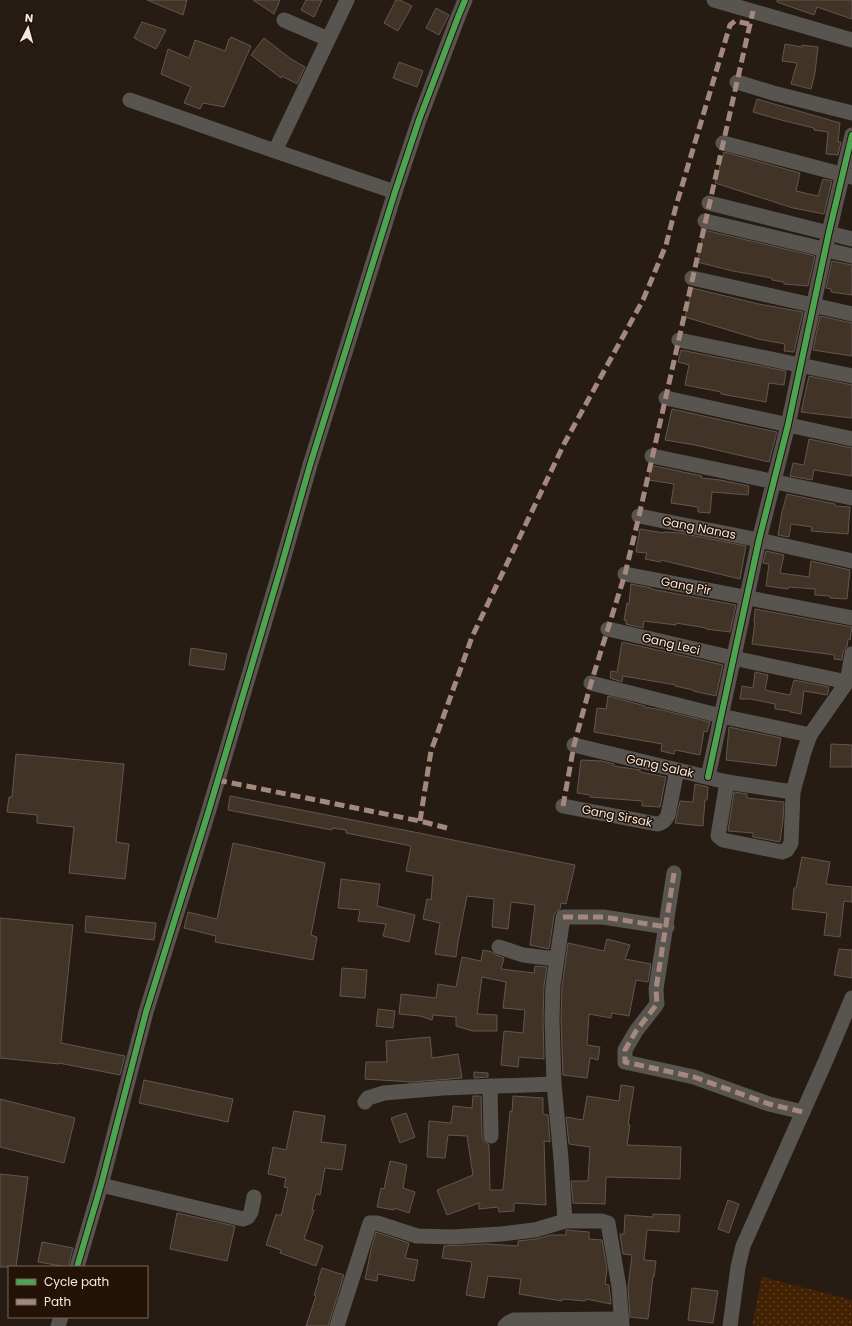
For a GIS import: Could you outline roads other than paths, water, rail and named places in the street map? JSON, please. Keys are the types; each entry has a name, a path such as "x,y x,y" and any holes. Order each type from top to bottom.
{"street":[{"path":"274,151 315,70 347,0"},
{"path":"77,1266 101,1185 146,1012 208,813 310,465 419,120 465,0"},
{"path":"714,0 755,6 852,40"},
{"path":"284,20 328,39"},
{"path":"737,82 773,93 852,113"},
{"path":"130,100 395,192"},
{"path":"708,777 759,540 788,425 829,232 848,176 852,135"},
{"path":"723,142 848,176"},
{"path":"709,203 852,239"},
{"path":"768,236 772,219"},
{"path":"705,221 852,256"},
{"path":"692,278 852,314"},
{"path":"679,340 852,376"},
{"path":"666,398 852,439"},
{"path":"652,456 852,498"},
{"name":"Gang Nanas","path":"639,516 759,540 852,561"},
{"name":"Gang Pir","path":"625,574 852,618"},
{"name":"Gang Leci","path":"608,629 733,658 847,682"},
{"path":"727,782 718,836 723,840 782,852 787,850 792,843 794,792 797,773 810,735 847,682 852,654"},
{"path":"591,683 721,716 810,735"},
{"name":"Gang Salak","path":"574,745 727,782 794,792"},
{"name":"Gang Sirsak","path":"564,806 657,824 662,823 668,815 677,770"},
{"path":"674,873 667,927 656,989 657,1004 636,1031 625,1050 625,1062 694,1077 769,1104 802,1112"},
{"path":"565,1221 562,1159 554,1084 553,986 563,917 603,917 667,927"},
{"path":"499,947 523,955 556,959"},
{"path":"730,1326 738,1267 743,1246 851,1003"},
{"path":"365,1102 368,1098 384,1092 554,1084"},
{"path":"490,1086 491,1136"},
{"path":"101,1185 243,1220 248,1218 251,1212 254,1197"},
{"path":"337,1326 370,1223 377,1223 417,1236 501,1234 535,1230 565,1221 602,1221 608,1224 619,1287 622,1323 514,1320 505,1326"}]}
